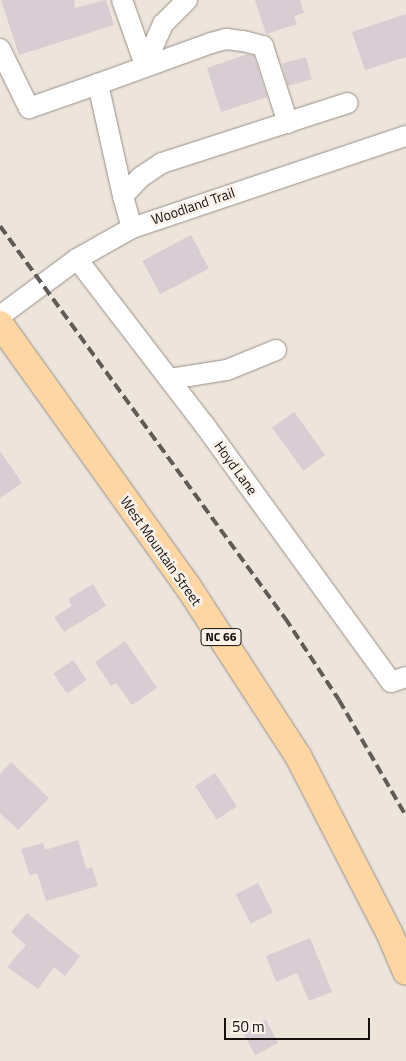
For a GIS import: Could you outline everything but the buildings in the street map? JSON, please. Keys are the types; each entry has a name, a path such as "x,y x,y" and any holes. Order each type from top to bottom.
{"main road":[{"name":"West Mountain Street","path":"0,324 187,585 298,756 389,932 406,972"}],"street":[{"path":"122,0 145,65"},
{"path":"145,65 163,24 187,0"},
{"path":"0,49 29,108 145,65 226,40 263,46 288,123"},
{"path":"98,84 132,228"},
{"path":"123,196 141,177 162,163 348,103"},
{"name":"Woodland Trail","path":"0,316 77,259 132,228 406,136"},
{"name":"Hoyd Lane","path":"77,259 398,680"},
{"path":"170,379 227,370 276,350"}],"railway":[{"path":"0,226 285,618 339,700 406,816"}]}
